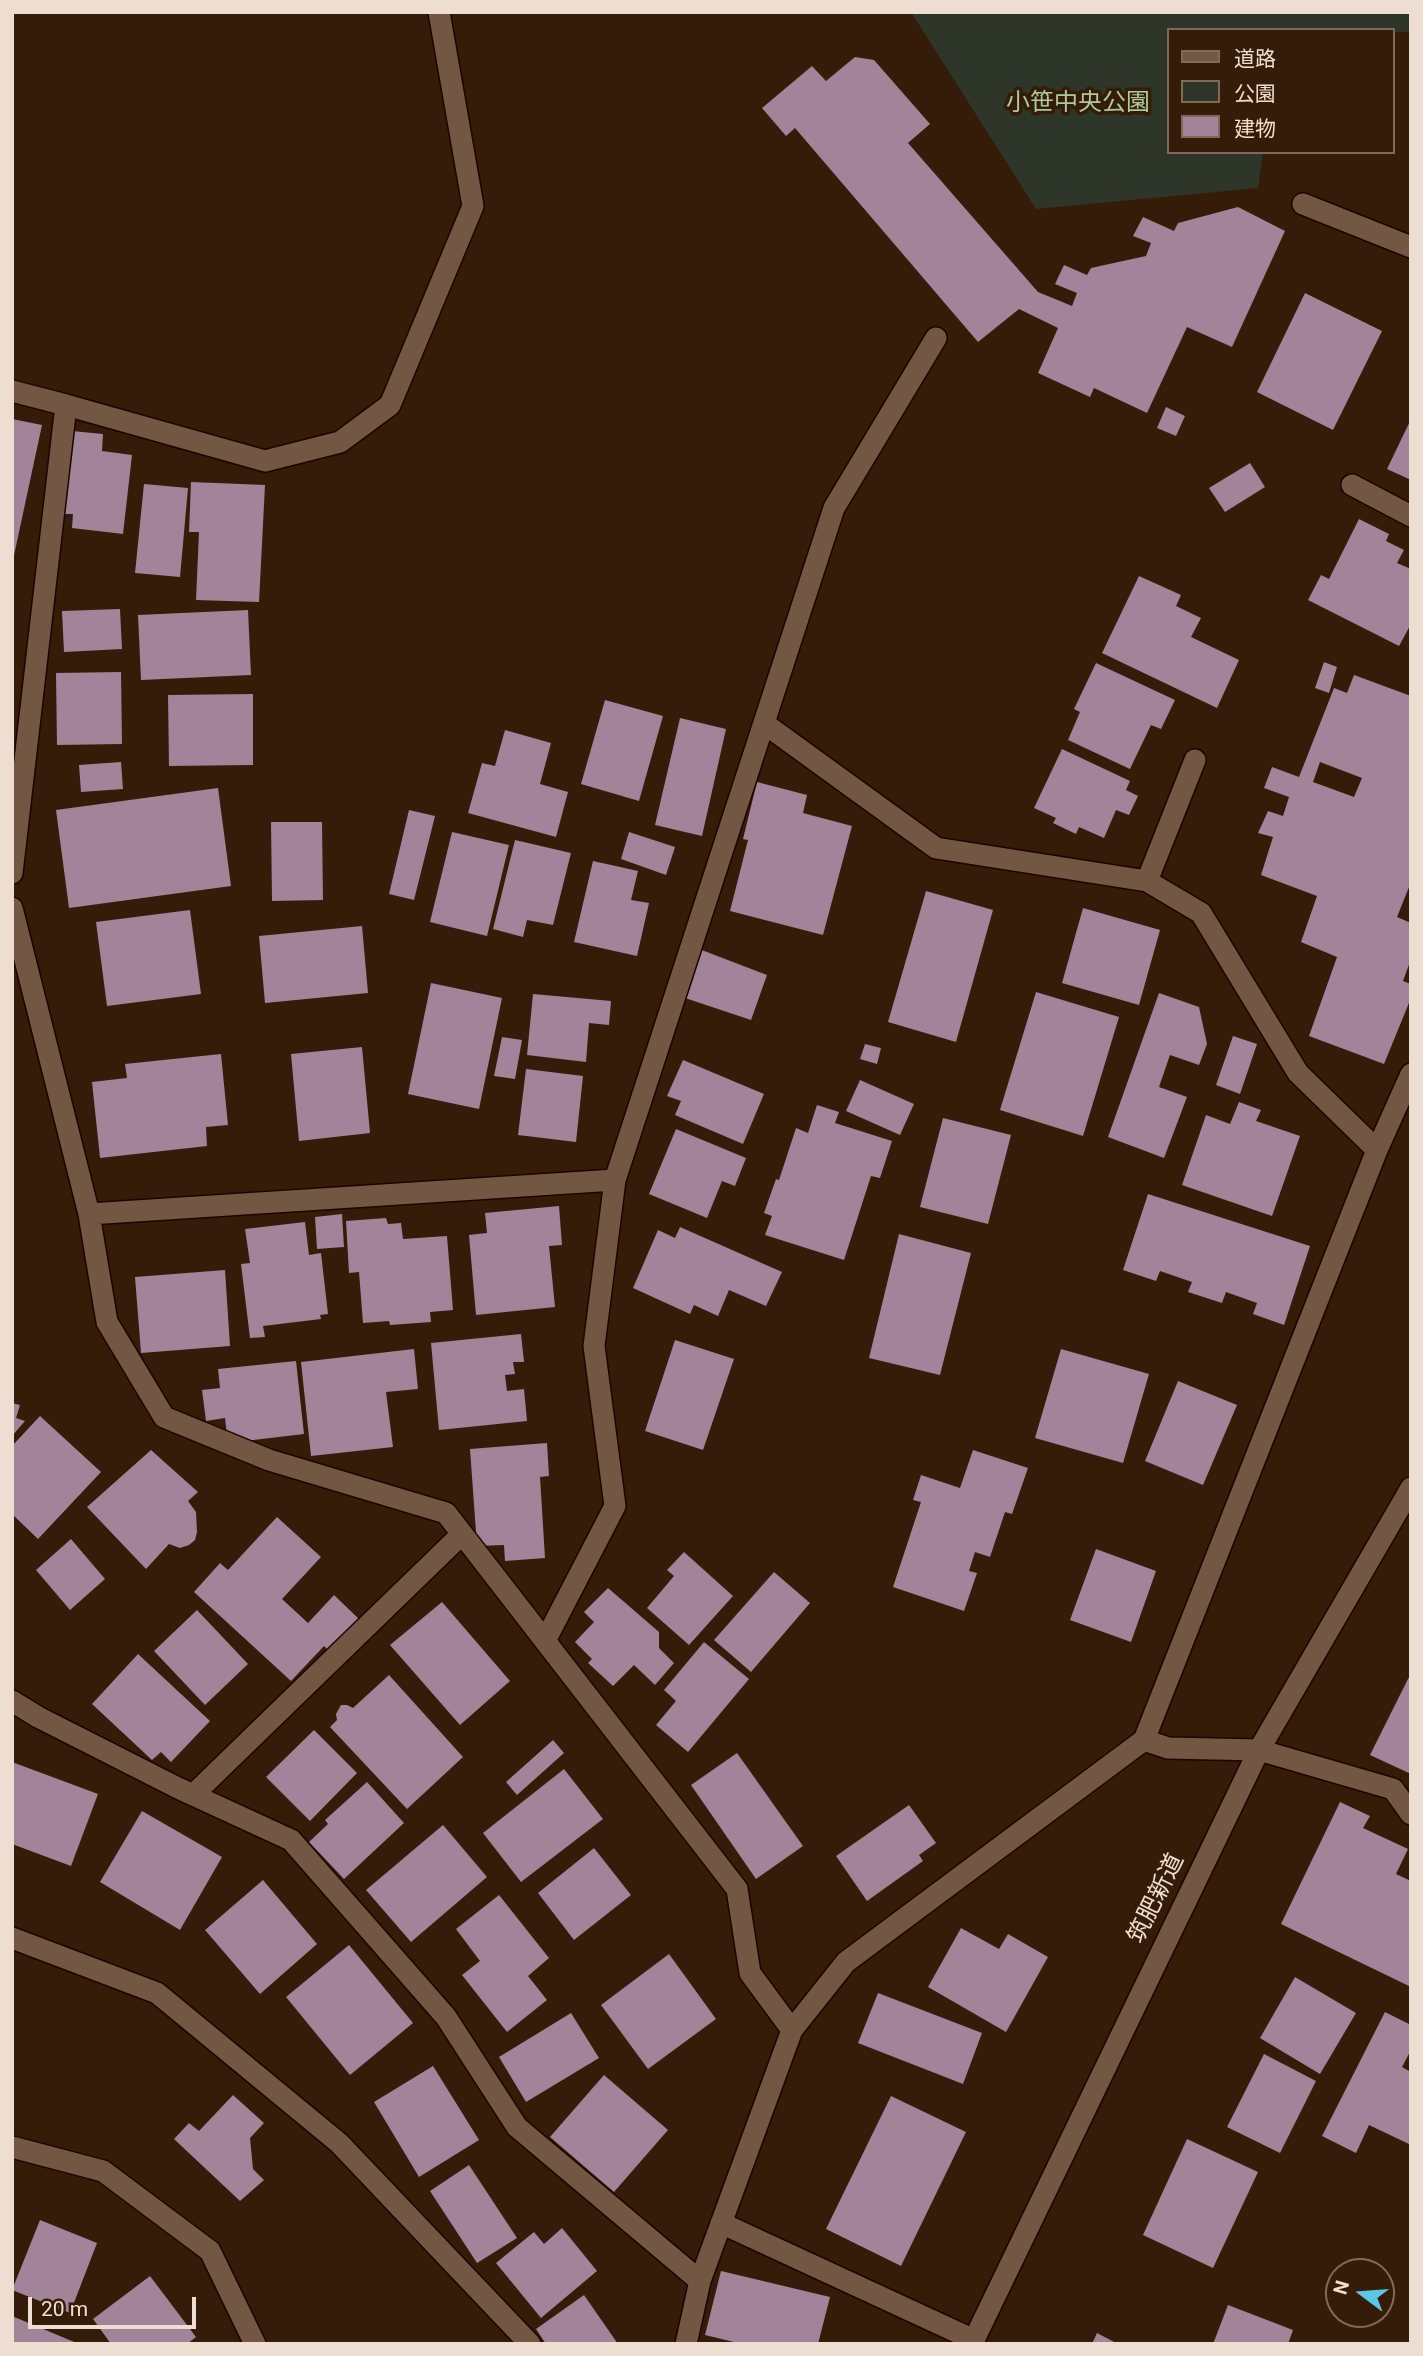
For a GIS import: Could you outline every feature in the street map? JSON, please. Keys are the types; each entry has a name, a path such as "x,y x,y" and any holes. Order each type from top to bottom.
{"street":[{"path":"12,391 265,461 340,442 390,405 473,206 439,12"},
{"path":"1303,204 1411,247"},
{"path":"545,1641 615,1506 594,1346 615,1180 834,508 936,338"},
{"path":"12,873 66,405"},
{"path":"1352,485 1411,516"},
{"path":"765,724 936,848 1147,881 1201,913 1298,1073 1377,1150"},
{"path":"1147,881 1195,760"},
{"path":"12,908 89,1214 107,1322 164,1417 270,1460 446,1513 737,1889 750,1973 792,2030"},
{"path":"686,2344 700,2281 792,2030 846,1962 1144,1740 1377,1150 1411,1074"},
{"path":"89,1214 615,1180"},
{"name":"筑肥新道","path":"973,2342 1259,1750 1411,1488"},
{"path":"193,1794 462,1534"},
{"path":"12,1701 38,1717 291,1840 446,2017 517,2127 700,2281"},
{"path":"1144,1740 1168,1748 1259,1750 1393,1789 1411,1814"},
{"path":"12,1938 158,1993 339,2143 530,2344"},
{"path":"12,2147 103,2171 210,2250 255,2344"},
{"path":"721,2223 973,2342"}],"green space":[{"name":"小笹中央公園","path":"911,12 1411,12 1411,32 1395,32 1395,28 1168,28 1168,154 1263,154 1258,188 1036,209"}],"building":[{"path":"855,57 874,60 930,124 908,143 1038,292 1072,306 1077,293 1055,284 1064,265 1087,275 1091,268 1146,256 1151,243 1133,236 1143,217 1174,231 1178,223 1238,207 1285,231 1232,347 1187,327 1147,413 1094,388 1090,397 1038,373 1058,328 1019,309 978,342 795,128 786,136 762,108 812,66 826,81"},
{"path":"1305,293 1382,331 1333,430 1257,392"},
{"path":"1166,407 1185,416 1176,436 1157,428"},
{"path":"12,419 42,425 13,560 12,560"},
{"path":"1411,419 1411,480 1387,469"},
{"path":"72,431 103,434 102,451 132,455 123,534 72,528 73,514 64,514"},
{"path":"1250,463 1265,487 1225,512 1209,488"},
{"path":"191,482 265,485 259,602 196,600 199,532 189,532"},
{"path":"144,484 188,488 180,577 135,573"},
{"path":"1359,519 1389,534 1386,541 1404,550 1397,563 1411,569 1411,624 1399,646 1308,600 1321,575 1329,579"},
{"path":"1139,576 1181,595 1176,606 1201,618 1191,637 1239,660 1217,708 1102,653"},
{"path":"120,609 122,649 64,652 62,611"},
{"path":"248,610 251,675 141,680 138,615"},
{"path":"1324,662 1337,667 1329,693 1315,688"},
{"path":"1096,663 1175,700 1161,729 1151,725 1130,769 1068,740 1080,712 1074,709"},
{"path":"121,672 122,744 57,745 56,673"},
{"path":"1354,675 1411,696 1411,882 1397,917 1411,923 1411,959 1403,981 1411,984 1411,998 1384,1064 1309,1036 1337,957 1301,942 1317,896 1261,875 1273,837 1258,833 1268,811 1283,816 1289,797 1264,788 1272,767 1299,777 1334,688 1347,693","holes":["1320,762 1362,778 1354,797 1313,782"]},
{"path":"253,694 253,765 169,766 168,695"},
{"path":"605,700 663,716 639,801 581,784"},
{"path":"680,718 726,729 702,836 655,825"},
{"path":"505,730 551,743 540,784 568,792 556,837 468,813 482,763 495,766"},
{"path":"1062,749 1130,781 1126,790 1138,796 1129,815 1116,810 1104,838 1079,827 1076,834 1053,823 1056,818 1034,808"},
{"path":"121,762 123,789 81,792 79,765"},
{"path":"757,782 807,795 803,813 852,826 823,935 730,911 748,840 743,839"},
{"path":"218,788 231,886 69,908 56,810"},
{"path":"409,810 435,816 414,900 389,894"},
{"path":"271,822 322,822 323,900 272,901"},
{"path":"452,832 509,845 487,936 430,922"},
{"path":"629,832 675,847 666,875 621,859"},
{"path":"515,840 571,853 553,925 527,920 523,937 493,929"},
{"path":"593,861 638,871 631,900 649,903 637,956 574,942"},
{"path":"926,891 993,910 956,1042 888,1022"},
{"path":"1083,908 1160,930 1139,1005 1062,983"},
{"path":"190,910 201,994 107,1006 96,922"},
{"path":"362,926 368,993 265,1003 259,936"},
{"path":"699,949 767,975 751,1020 682,997"},
{"path":"431,983 502,998 479,1109 408,1094"},
{"path":"1036,992 1119,1017 1083,1136 1000,1110"},
{"path":"1159,993 1199,1007 1207,1044 1199,1065 1170,1055 1159,1087 1187,1097 1164,1158 1108,1137"},
{"path":"533,994 611,1001 609,1025 589,1023 586,1062 527,1055"},
{"path":"1233,1036 1257,1044 1240,1094 1216,1085"},
{"path":"502,1037 522,1040 515,1079 494,1076"},
{"path":"865,1044 881,1048 877,1064 860,1059"},
{"path":"362,1047 370,1133 299,1141 291,1054"},
{"path":"221,1054 228,1125 206,1127 207,1146 100,1158 92,1082 127,1078 125,1064"},
{"path":"683,1060 764,1094 743,1144 675,1115 681,1101 667,1096"},
{"path":"526,1069 583,1076 576,1142 518,1135"},
{"path":"860,1080 914,1104 900,1135 846,1111"},
{"path":"1239,1102 1261,1110 1256,1121 1300,1136 1272,1216 1182,1185 1206,1115 1230,1124"},
{"path":"817,1105 839,1112 835,1123 892,1141 880,1178 871,1176 844,1260 765,1235 772,1216 764,1213 776,1179 779,1180 796,1128 808,1133"},
{"path":"943,1118 1011,1135 988,1224 920,1207"},
{"path":"676,1129 746,1158 735,1186 722,1181 707,1218 649,1194"},
{"path":"1148,1194 1310,1246 1284,1325 1253,1314 1257,1303 1226,1292 1222,1303 1188,1292 1192,1282 1160,1271 1156,1281 1123,1270"},
{"path":"559,1206 562,1245 549,1246 555,1307 476,1315 469,1235 487,1233 485,1213"},
{"path":"342,1214 344,1247 317,1249 315,1217"},
{"path":"386,1218 388,1224 401,1223 403,1239 447,1236 453,1310 430,1312 431,1322 390,1325 389,1321 363,1323 359,1272 349,1273 346,1221"},
{"path":"305,1222 309,1255 321,1253 328,1314 320,1315 321,1319 263,1326 265,1337 250,1338 241,1264 250,1263 245,1229"},
{"path":"680,1227 782,1272 766,1306 729,1290 718,1316 694,1305 690,1314 633,1288 658,1230 675,1238"},
{"path":"899,1234 971,1253 940,1375 869,1358"},
{"path":"225,1270 230,1346 141,1353 135,1277"},
{"path":"521,1334 524,1362 513,1362 515,1374 505,1375 507,1391 524,1389 527,1421 439,1430 431,1343"},
{"path":"675,1340 734,1359 703,1450 645,1431"},
{"path":"414,1349 418,1389 386,1392 393,1447 311,1456 301,1362"},
{"path":"1061,1349 1149,1374 1123,1463 1035,1438"},
{"path":"296,1361 304,1434 228,1443 225,1418 206,1421 202,1390 220,1388 218,1369"},
{"path":"1178,1381 1237,1405 1203,1485 1145,1461"},
{"path":"12,1403 20,1405 16,1418 25,1421 12,1436"},
{"path":"40,1416 101,1472 38,1539 12,1514 12,1446"},
{"path":"547,1443 549,1476 540,1477 545,1558 505,1561 504,1545 477,1546 470,1449"},
{"path":"151,1450 198,1492 188,1501 196,1512 197,1532 195,1540 189,1545 180,1548 169,1544 146,1569 87,1507"},
{"path":"973,1450 1028,1468 1012,1514 1005,1512 990,1557 975,1552 969,1571 977,1573 964,1611 893,1587 921,1502 913,1500 921,1475 960,1488"},
{"path":"277,1517 321,1557 282,1599 308,1623 334,1595 360,1620 330,1652 324,1646 291,1681 194,1592 220,1563 228,1570"},
{"path":"71,1539 105,1579 70,1610 36,1570"},
{"path":"1096,1549 1156,1571 1131,1642 1070,1620"},
{"path":"684,1552 733,1596 689,1645 647,1608 674,1576 667,1570"},
{"path":"774,1572 810,1603 751,1672 714,1640"},
{"path":"608,1588 659,1632 659,1648 674,1663 655,1685 634,1665 613,1686 588,1663 592,1659 575,1642 594,1622 584,1612"},
{"path":"442,1602 510,1681 460,1725 390,1645"},
{"path":"197,1610 248,1664 205,1705 154,1651"},
{"path":"704,1642 749,1679 688,1752 656,1725 676,1701 664,1690"},
{"path":"138,1654 210,1721 171,1762 161,1752 152,1760 92,1704"},
{"path":"1411,1673 1411,1774 1370,1755"},
{"path":"389,1675 463,1757 407,1809 330,1727 337,1720 336,1714 341,1705 353,1708"},
{"path":"314,1730 357,1773 310,1821 266,1777"},
{"path":"553,1740 564,1753 517,1795 506,1782"},
{"path":"737,1753 803,1846 756,1879 691,1785"},
{"path":"12,1762 98,1794 71,1866 12,1844"},
{"path":"564,1769 603,1819 521,1882 483,1833"},
{"path":"367,1782 404,1823 344,1879 309,1842 328,1824 325,1820"},
{"path":"1340,1802 1370,1816 1363,1828 1408,1849 1396,1874 1411,1881 1411,1987 1281,1924"},
{"path":"909,1805 936,1843 919,1855 923,1861 867,1901 836,1856"},
{"path":"142,1811 222,1857 180,1930 100,1882"},
{"path":"443,1825 487,1877 411,1942 366,1890"},
{"path":"594,1848 631,1895 574,1940 538,1893"},
{"path":"263,1880 317,1944 260,1994 205,1930"},
{"path":"499,1895 549,1958 528,1976 547,2000 507,2032 462,1975 480,1961 456,1929"},
{"path":"961,1928 999,1949 1008,1934 1048,1957 1006,2032 928,1987"},
{"path":"349,1945 413,2023 350,2075 286,1997"},
{"path":"669,1954 716,2019 648,2069 601,2005"},
{"path":"1295,1977 1356,2013 1320,2074 1260,2038"},
{"path":"878,1993 982,2033 963,2084 858,2043"},
{"path":"1385,2012 1411,2025 1411,2050 1402,2067 1411,2072 1411,2145 1369,2125 1356,2153 1322,2136"},
{"path":"571,2013 599,2058 526,2102 499,2057"},
{"path":"1264,2054 1316,2081 1280,2153 1227,2127"},
{"path":"433,2066 479,2140 419,2177 374,2102"},
{"path":"604,2075 668,2130 614,2192 550,2137"},
{"path":"233,2095 264,2123 250,2138 253,2169 264,2180 240,2201 174,2139 189,2123 199,2131"},
{"path":"891,2096 966,2132 901,2266 826,2229"},
{"path":"1187,2139 1258,2172 1213,2268 1143,2235"},
{"path":"469,2165 517,2238 477,2263 430,2191"},
{"path":"40,2220 97,2243 70,2313 12,2290"},
{"path":"562,2228 597,2271 541,2318 496,2263 534,2232 544,2244"},
{"path":"721,2271 830,2297 818,2344 742,2344 705,2335"},
{"path":"150,2276 196,2337 187,2344 111,2344 93,2319"},
{"path":"584,2295 618,2344 546,2344 536,2329"},
{"path":"1228,2305 1293,2330 1288,2344 1213,2344"},
{"path":"12,2316 79,2344 12,2344"},
{"path":"1097,2333 1118,2344 1092,2344"}]}
